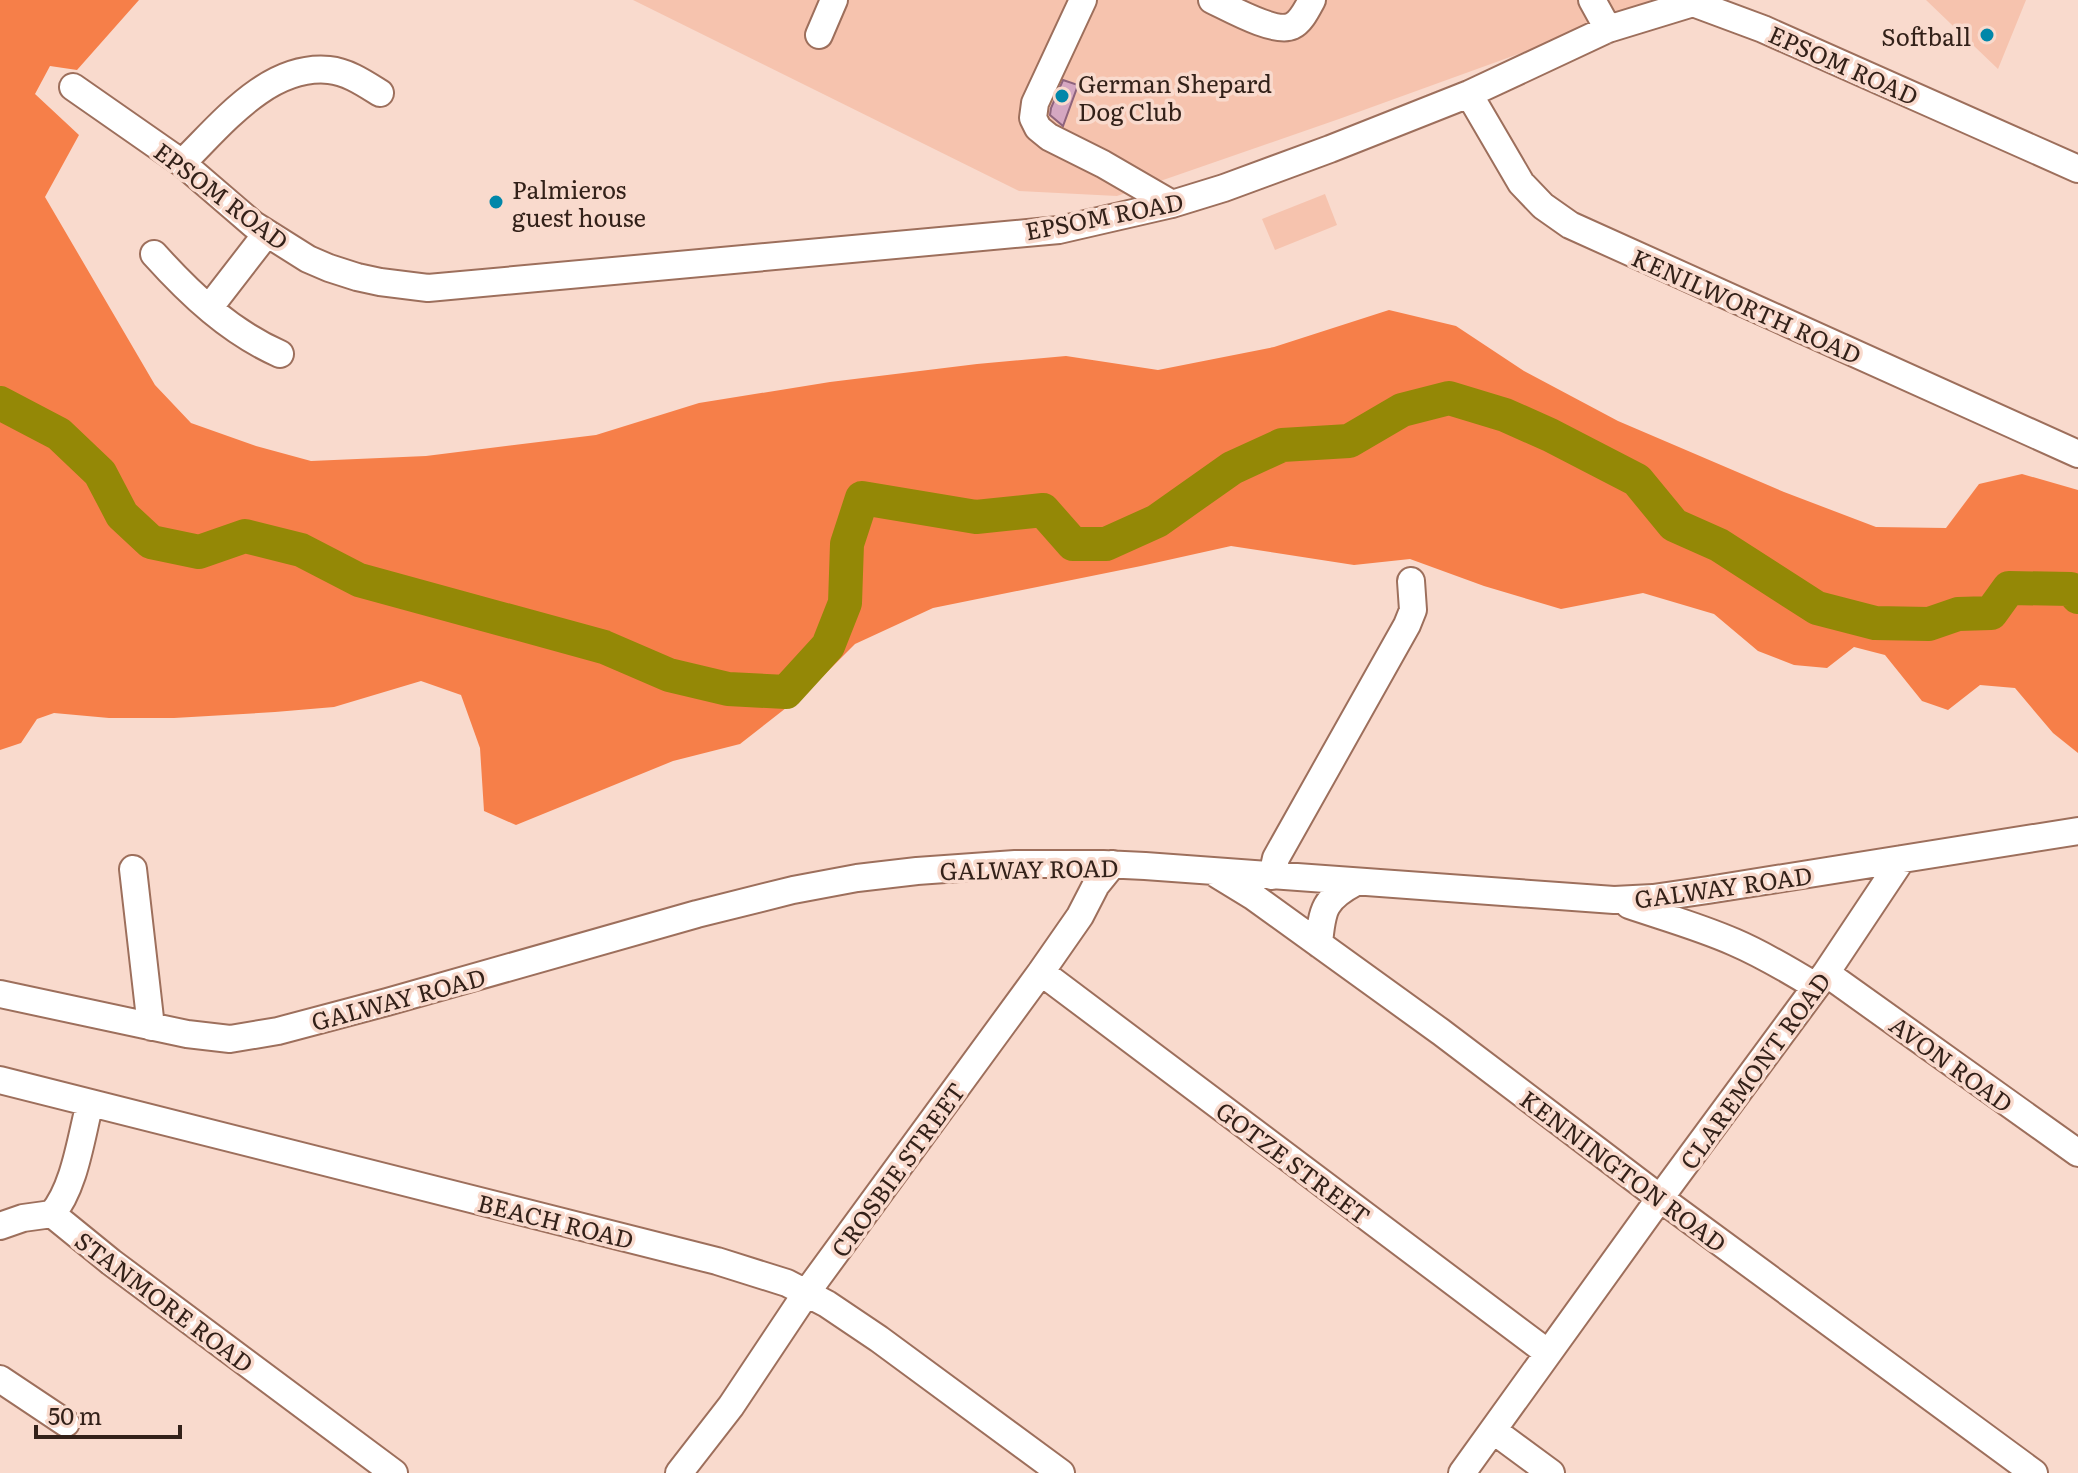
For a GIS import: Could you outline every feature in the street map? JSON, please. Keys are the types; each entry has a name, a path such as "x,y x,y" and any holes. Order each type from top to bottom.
{"street":[{"path":"819,35 834,0"},
{"path":"1083,0 1035,103 1033,118 1038,128 1049,137 1172,204"},
{"path":"1212,0 1265,24 1289,28 1296,24 1312,0"},
{"path":"1592,0 1608,29"},
{"name":"EPSOM ROAD","path":"73,87 182,163 254,225 308,259 380,282 428,288 1059,230 1172,204 1224,188 1469,94 1608,29 1693,1 2078,169"},
{"path":"182,163 255,93 290,75 328,70 355,78 380,93"},
{"name":"KENILWORTH ROAD","path":"1469,94 1521,183 1543,206 1570,225 2078,454"},
{"path":"209,308 267,233"},
{"path":"154,254 186,289 209,308 257,344 280,354"},
{"path":"1272,876 1276,858 1407,625 1413,610 1411,581"},
{"name":"GALWAY ROAD","path":"0,994 151,1027 230,1039 278,1031 697,914 826,883 955,867 1113,864 1614,900 1694,892 2078,831"},
{"name":"CLAREMONT ROAD","path":"1462,1473 1821,979 1902,859"},
{"name":"CROSBIE STREET","path":"679,1473 731,1406 807,1292 1041,972 1080,916 1096,885 1113,864"},
{"path":"133,869 151,1027"},
{"name":"KENNINGTON ROAD","path":"1212,871 1254,897 1441,1032 1660,1198 2034,1473"},
{"path":"1319,944 1322,920 1329,901 1356,882"},
{"name":"AVON ROAD","path":"1614,900 1706,931 1783,967 1821,979 2078,1153"},
{"name":"GOTZE STREET","path":"1041,972 1548,1353"},
{"name":"BEACH ROAD","path":"0,1080 767,1275 807,1292 879,1339 1061,1473"},
{"path":"0,1226 23,1218 52,1214 61,1203 67,1192 90,1103"},
{"name":"STANMORE ROAD","path":"52,1214 111,1262 394,1473"},
{"path":"0,1379 66,1423"},
{"path":"1494,1431 1551,1473"}],"shaded area":[{"path":"0,0 139,0 77,70 50,66 35,94 79,135 45,197 155,385 191,423 311,461 426,456 596,435 699,403 830,382 977,364 1066,356 1158,370 1274,347 1389,310 1456,326 1524,371 1618,421 1784,492 1876,527 1946,528 1979,484 2022,474 2078,490 2078,753 2053,733 2015,688 1980,685 1948,710 1922,701 1885,655 1854,647 1827,668 1794,665 1758,651 1714,614 1643,593 1561,609 1410,559 1354,565 1231,546 933,608 855,644 809,690 740,744 673,761 516,825 484,811 480,748 461,695 421,681 334,707 174,718 109,718 54,713 37,719 21,743 0,750"},
{"path":"633,0 1668,0 1117,196 1019,191"},
{"name":"Softball","path":"1926,0 2026,0 1998,69"},
{"path":"1325,194 1337,225 1275,250 1262,219"}],"building":[{"path":"1063,80 1078,85 1063,126 1050,115"}],"waterway":[{"path":"0,403 59,434 100,473 122,515 151,542 199,552 245,536 301,550 359,580 604,647 669,675 728,689 786,692 828,646 845,603 847,544 862,498 976,517 1043,510 1073,544 1106,544 1157,521 1232,468 1282,445 1349,441 1402,410 1449,398 1505,415 1637,480 1674,525 1719,545 1817,608 1875,623 1929,624 1958,614 1991,613 2009,588 2071,589 2078,597"}],"place":[{"name":"Softball","path":"1987,35"},
{"name":"German Shepard Dog Club","path":"1062,96"},
{"name":"Palmieros guest house","path":"496,202"}]}
